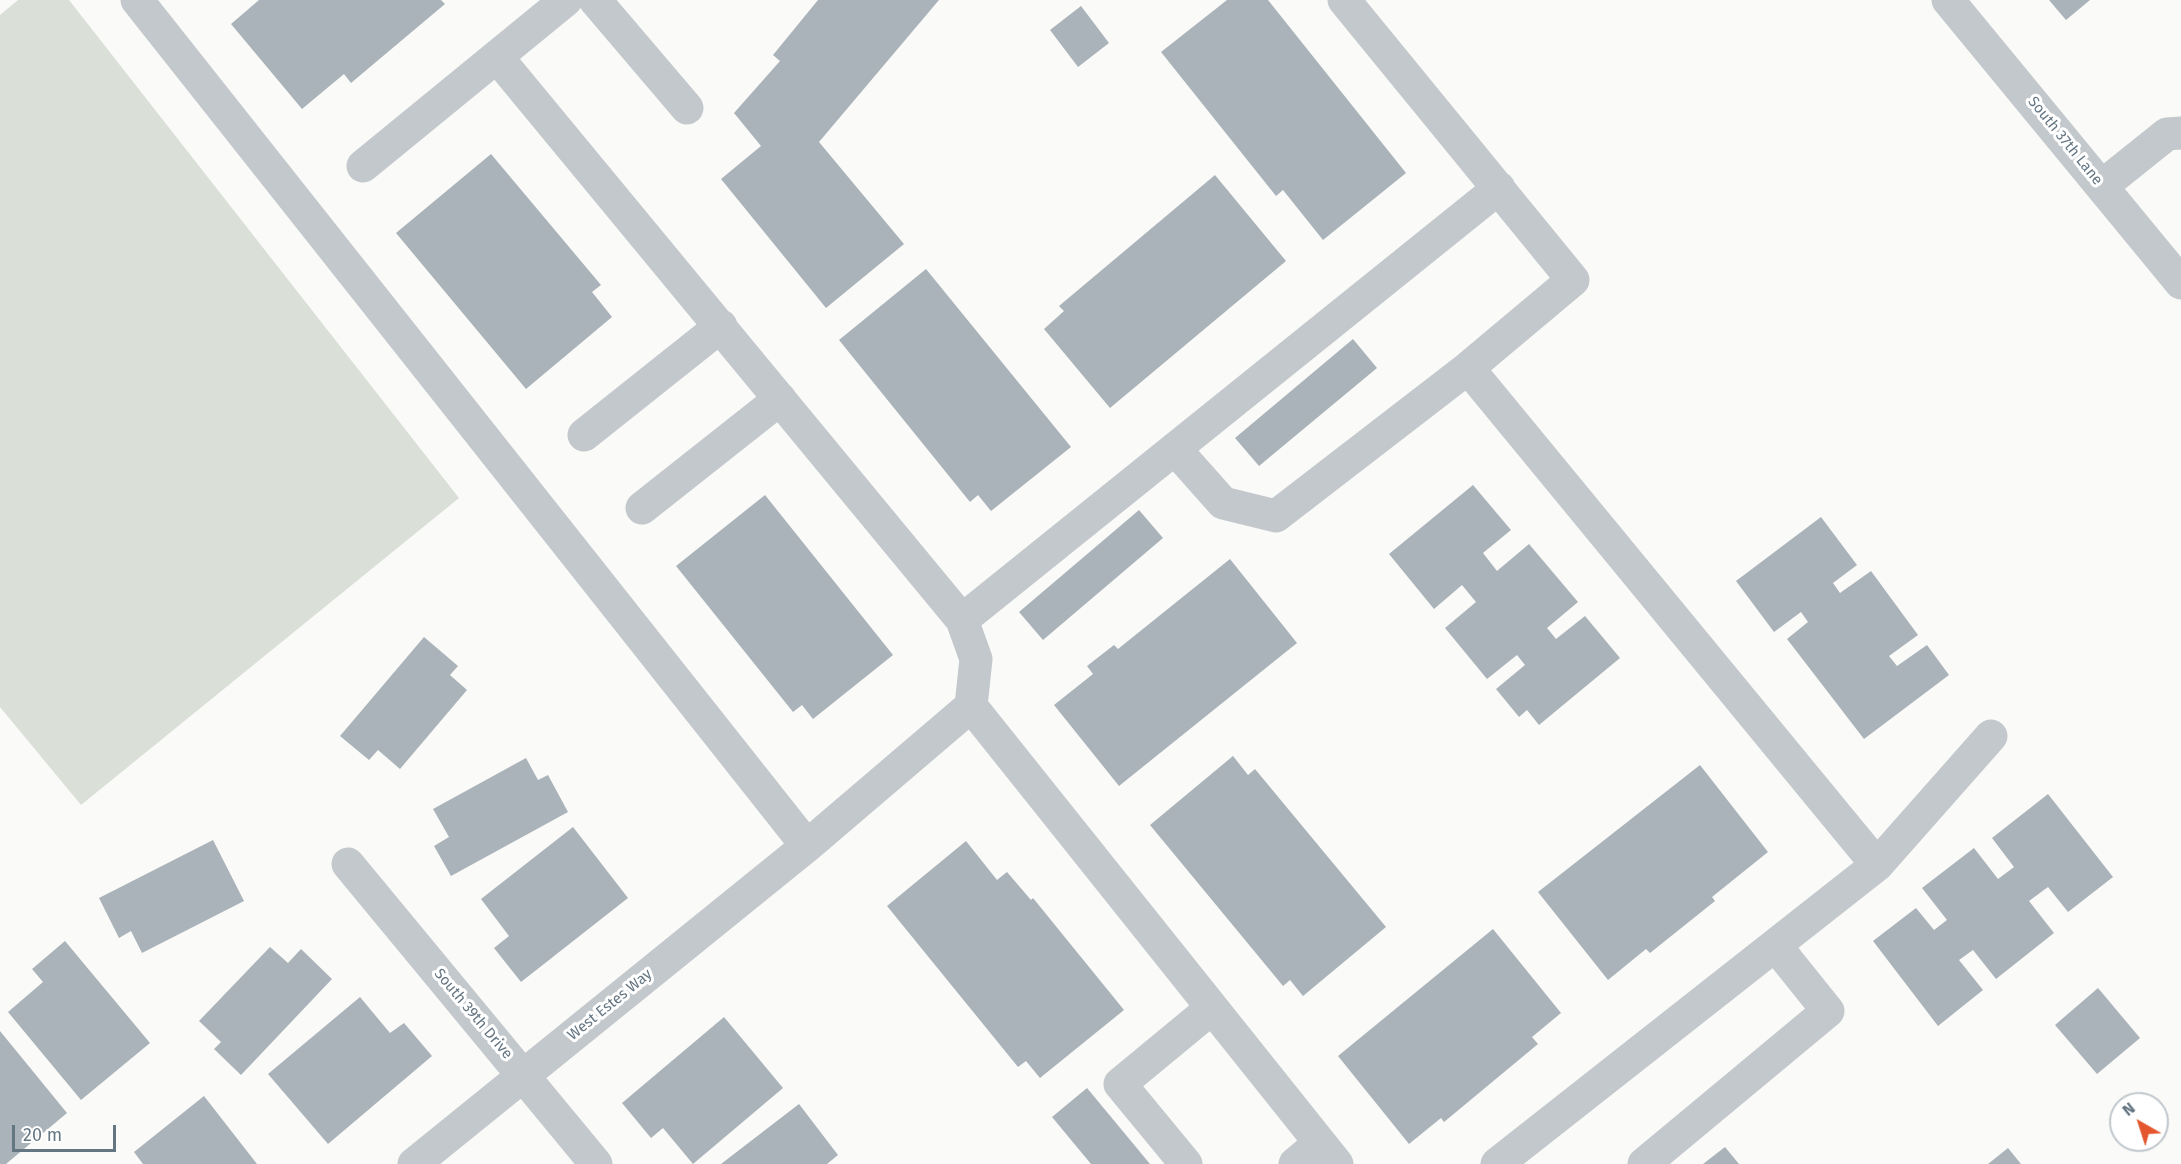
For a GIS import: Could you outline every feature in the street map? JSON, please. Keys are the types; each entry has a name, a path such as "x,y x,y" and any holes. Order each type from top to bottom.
{"street":[{"path":"137,0 807,846"},
{"path":"363,166 566,0"},
{"path":"595,0 687,108"},
{"path":"1175,449 1223,503 1276,516 1468,368 1574,280 1344,0"},
{"name":"South 37th Lane","path":"1948,0 2181,283"},
{"path":"497,57 962,620 976,659 971,706 1329,1154 1295,1164"},
{"path":"2102,186 2167,134 2181,133"},
{"path":"962,620 1499,188"},
{"path":"584,435 721,326"},
{"path":"1468,368 1877,865"},
{"path":"642,508 780,399"},
{"name":"West Estes Way","path":"414,1164 807,846 971,706"},
{"path":"1507,1161 1877,865 1991,736"},
{"name":"South 39th Drive","path":"348,864 596,1164"},
{"path":"1644,1164 1828,1011 1775,945"},
{"path":"1186,1164 1120,1083 1212,1008"}],"shaded area":[{"path":"18,0 69,0 459,498 81,805 0,707 0,15"}],"building":[{"path":"259,0 441,0 445,4 351,83 344,74 302,109 231,24"},
{"path":"818,0 939,0 819,142 904,244 826,308 721,179 761,146 734,113 780,61 773,55"},
{"path":"1227,0 1268,0 1406,173 1323,240 1283,190 1276,196 1161,52"},
{"path":"2049,0 2090,0 2066,20"},
{"path":"1081,6 1109,43 1078,67 1050,30"},
{"path":"491,154 601,285 592,292 612,317 526,389 396,233"},
{"path":"1215,175 1286,261 1110,408 1044,329 1064,311 1059,306"},
{"path":"926,269 1071,447 991,511 978,495 970,502 839,340"},
{"path":"1353,339 1377,368 1259,466 1235,438"},
{"path":"1473,485 1511,530 1483,553 1497,571 1529,544 1578,602 1547,628 1556,639 1585,616 1620,658 1539,725 1527,710 1519,717 1496,689 1525,665 1517,655 1487,679 1445,628 1476,602 1462,585 1434,609 1389,554"},
{"path":"765,495 893,655 813,719 802,705 793,712 676,566"},
{"path":"1139,510 1163,538 1043,640 1019,612"},
{"path":"1821,517 1857,565 1833,583 1840,593 1871,571 1918,635 1889,656 1897,666 1927,645 1949,675 1864,739 1787,639 1808,622 1801,612 1774,632 1736,581"},
{"path":"1230,559 1297,643 1119,786 1054,705 1093,674 1087,666 1114,645 1118,649"},
{"path":"424,637 458,666 450,675 467,690 400,769 378,750 369,760 340,736"},
{"path":"1233,756 1248,775 1255,769 1386,927 1303,996 1290,980 1283,986 1150,825"},
{"path":"526,758 538,780 548,775 568,812 451,876 434,846 449,837 433,809"},
{"path":"1700,765 1768,852 1712,897 1715,901 1650,953 1646,949 1608,980 1538,892"},
{"path":"2048,794 2113,877 2068,912 2048,887 2029,901 2054,933 1996,979 1973,950 1959,960 1983,990 1938,1026 1873,941 1916,908 1934,930 1947,920 1922,888 1974,848 1998,879 2014,867 1992,838"},
{"path":"573,827 628,898 521,982 494,948 509,936 481,899"},
{"path":"213,840 244,901 142,953 131,931 119,938 99,898"},
{"path":"966,841 997,880 1007,872 1031,900 1033,898 1124,1010 1040,1078 1026,1061 1018,1067 887,906"},
{"path":"1493,929 1561,1013 1532,1037 1538,1044 1444,1122 1441,1118 1409,1144 1338,1056"},
{"path":"65,941 150,1043 81,1100 8,1012 43,982 32,969"},
{"path":"270,947 288,963 301,949 332,979 241,1075 214,1049 221,1042 199,1021"},
{"path":"2098,988 2140,1038 2097,1074 2055,1025"},
{"path":"360,997 390,1033 404,1023 432,1056 328,1144 268,1074"},
{"path":"724,1017 783,1088 693,1164 663,1128 651,1138 622,1103"},
{"path":"0,1031 67,1113 6,1164 0,1164"},
{"path":"1087,1088 1150,1164 1091,1164 1052,1117"},
{"path":"204,1096 257,1164 143,1164 134,1152"},
{"path":"799,1104 838,1155 827,1164 721,1164"},
{"path":"1725,1147 1739,1164 1703,1164"},
{"path":"2008,1148 2021,1164 1988,1164"}]}
